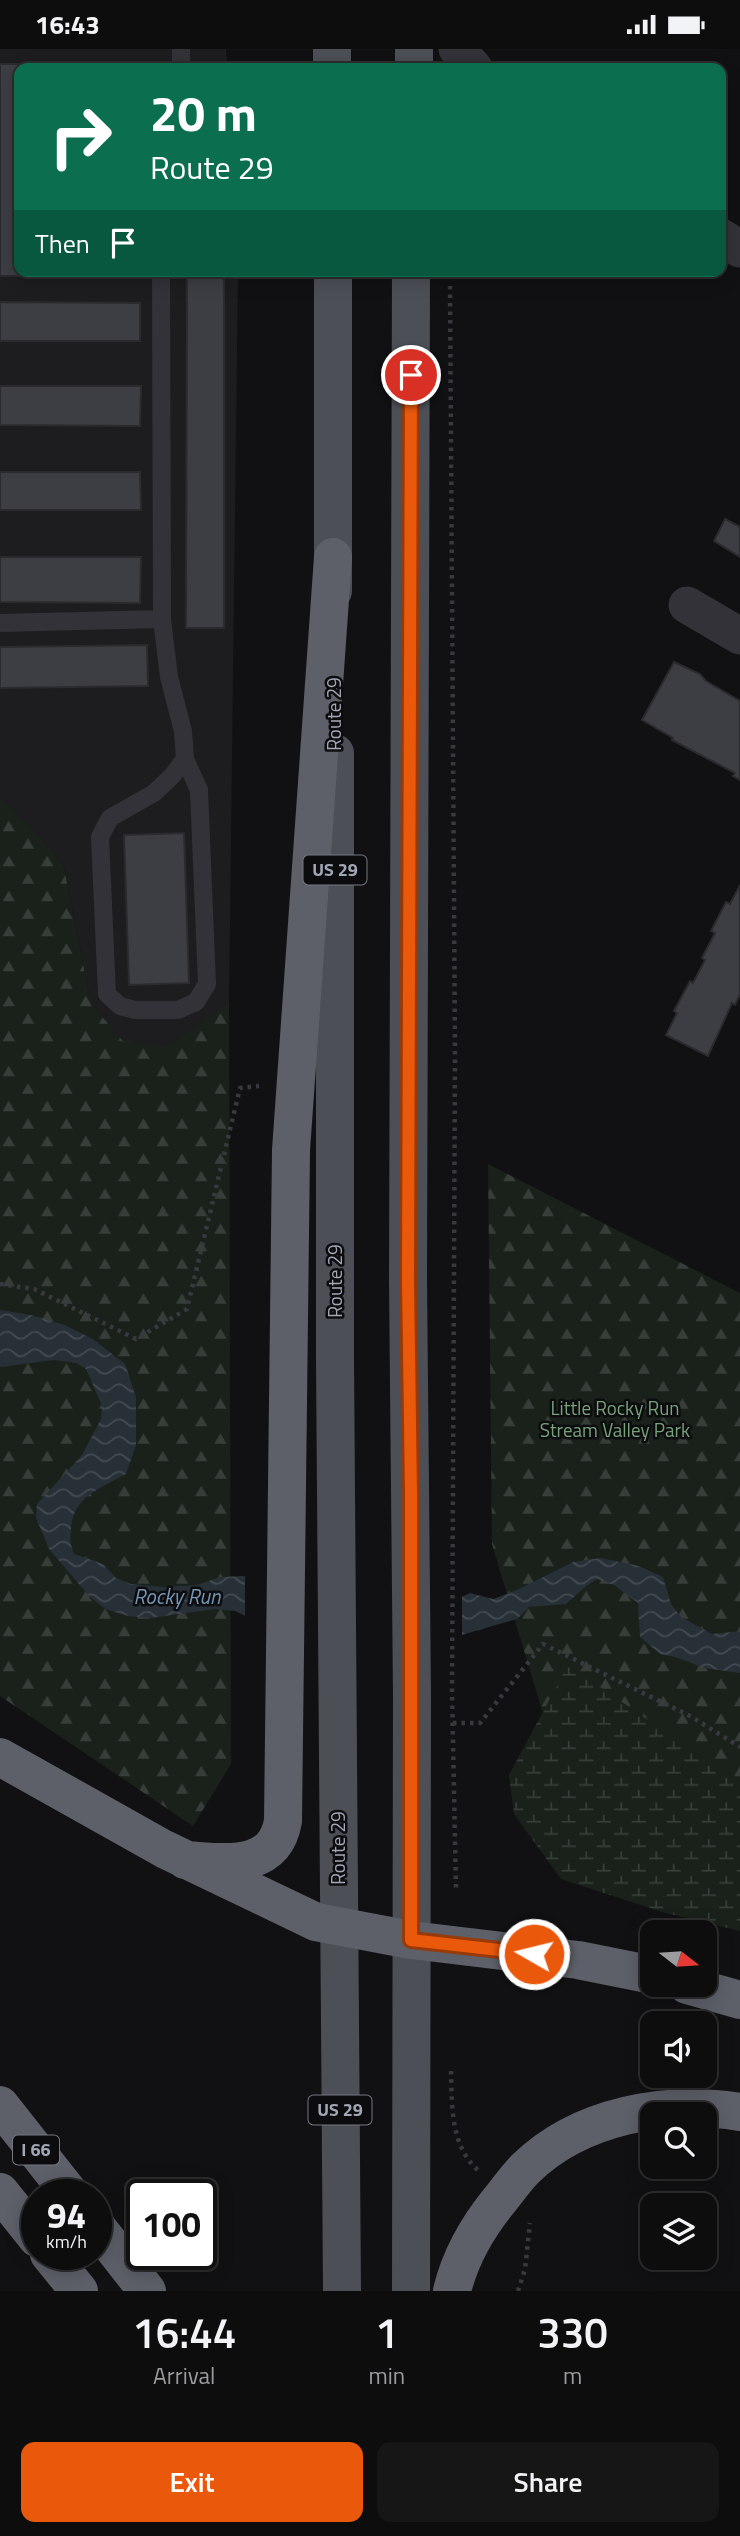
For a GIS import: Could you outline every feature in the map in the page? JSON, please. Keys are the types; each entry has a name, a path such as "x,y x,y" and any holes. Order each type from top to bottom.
{"highway":[{"path":"185,1860 248,1860 268,1851 276,1841 283,1821 290,1150 333,557"},
{"path":"0,1757 185,1860 291,1912 338,1928 411,1940 578,1960 640,1972"},
{"path":"718,1994 740,2000"},
{"name":"I 66","path":"0,2105 58,2179"},
{"path":"452,2291 466,2252 485,2218 526,2168 549,2150 579,2133 624,2116 666,2108 713,2108 740,2112"},
{"path":"0,2192 21,2218"},
{"path":"112,2246 148,2291"},
{"path":"62,2270 79,2291"}],"main road":[{"name":"Route 29","path":"333,277 335,1470 342,2291"},
{"path":"411,277 408,1252 412,1695 411,2291"}],"street":[{"path":"457,49 470,63"},
{"path":"687,605 740,636"}],"lane":[{"path":"161,277 162,619 169,677 183,731 185,759 198,790 207,984 196,1002 178,1010 135,1010 120,1006 107,994 100,837 110,818 154,793 185,759"},
{"path":"0,623 162,619"}],"path":[{"path":"450,285 455,1040 452,1691 456,1889"},
{"path":"0,1284 34,1289 136,1339 187,1309 240,1088 261,1086"},
{"path":"453,1723 480,1723 543,1644 690,1716 740,1747"},
{"path":"451,2069 452,2111 459,2145 472,2165 529,2216 529,2242 518,2291"}],"shaded area":[{"path":"0,49 226,49 227,63 14,63 14,277 238,277 229,1002 169,1045 123,1042 91,1004 63,863 0,797"}],"green space":[{"path":"0,797 63,863 91,1004 123,1041 169,1045 229,1002 231,1764 193,1826 0,1696"},
{"name":"Little Rocky Run Stream Valley Park","path":"488,1164 740,1293 740,1870 574,1817 492,1544"},
{"path":"568,1665 740,1783 740,1931 718,1926 718,1920 695,1920 662,1912 561,1879 514,1814 509,1775"}],"water":[{"name":"Rocky Run","path":"0,1310 65,1325 93,1339 125,1364 136,1397 136,1445 126,1474 98,1489 77,1508 70,1535 74,1554 103,1564 116,1578 131,1584 164,1587 197,1585 220,1577 244,1576 299,1604 441,1606 470,1593 493,1599 573,1562 601,1558 639,1566 663,1577 671,1604 681,1617 712,1634 740,1631 740,1673 705,1668 660,1654 640,1637 638,1603 614,1585 597,1579 566,1604 529,1607 517,1619 430,1644 293,1639 235,1611 215,1609 151,1618 128,1616 105,1609 89,1596 49,1549 36,1518 37,1504 82,1455 101,1419 102,1406 86,1369 76,1363 54,1360 0,1367"}],"pier":[{"path":"245,1572 287,1590 300,1601 317,1603 425,1606 462,1593 462,1638 430,1648 292,1642 245,1619"}],"building":[{"path":"0,64 14,64 14,276 0,276"},
{"path":"187,277 224,277 224,628 186,628"},
{"path":"0,302 140,303 140,341 0,341"},
{"path":"0,386 141,386 140,426 0,425"},
{"path":"0,472 140,472 141,510 0,510"},
{"path":"725,519 740,527 740,557 714,541"},
{"path":"0,557 141,557 140,603 0,602"},
{"path":"147,645 148,686 0,688 0,647"},
{"path":"674,662 700,674 706,681 740,701 740,780 733,776 735,773 672,740 673,738 642,720"},
{"path":"184,833 189,983 129,985 124,835"},
{"path":"740,885 740,994 735,1005 732,1003 708,1056 666,1035 677,1013 674,1011 705,960 702,958 715,933 711,931 726,902 730,904"}],"route":[{"path":"411,375 408,1280 412,1670 411,1940 534,1954"}]}
